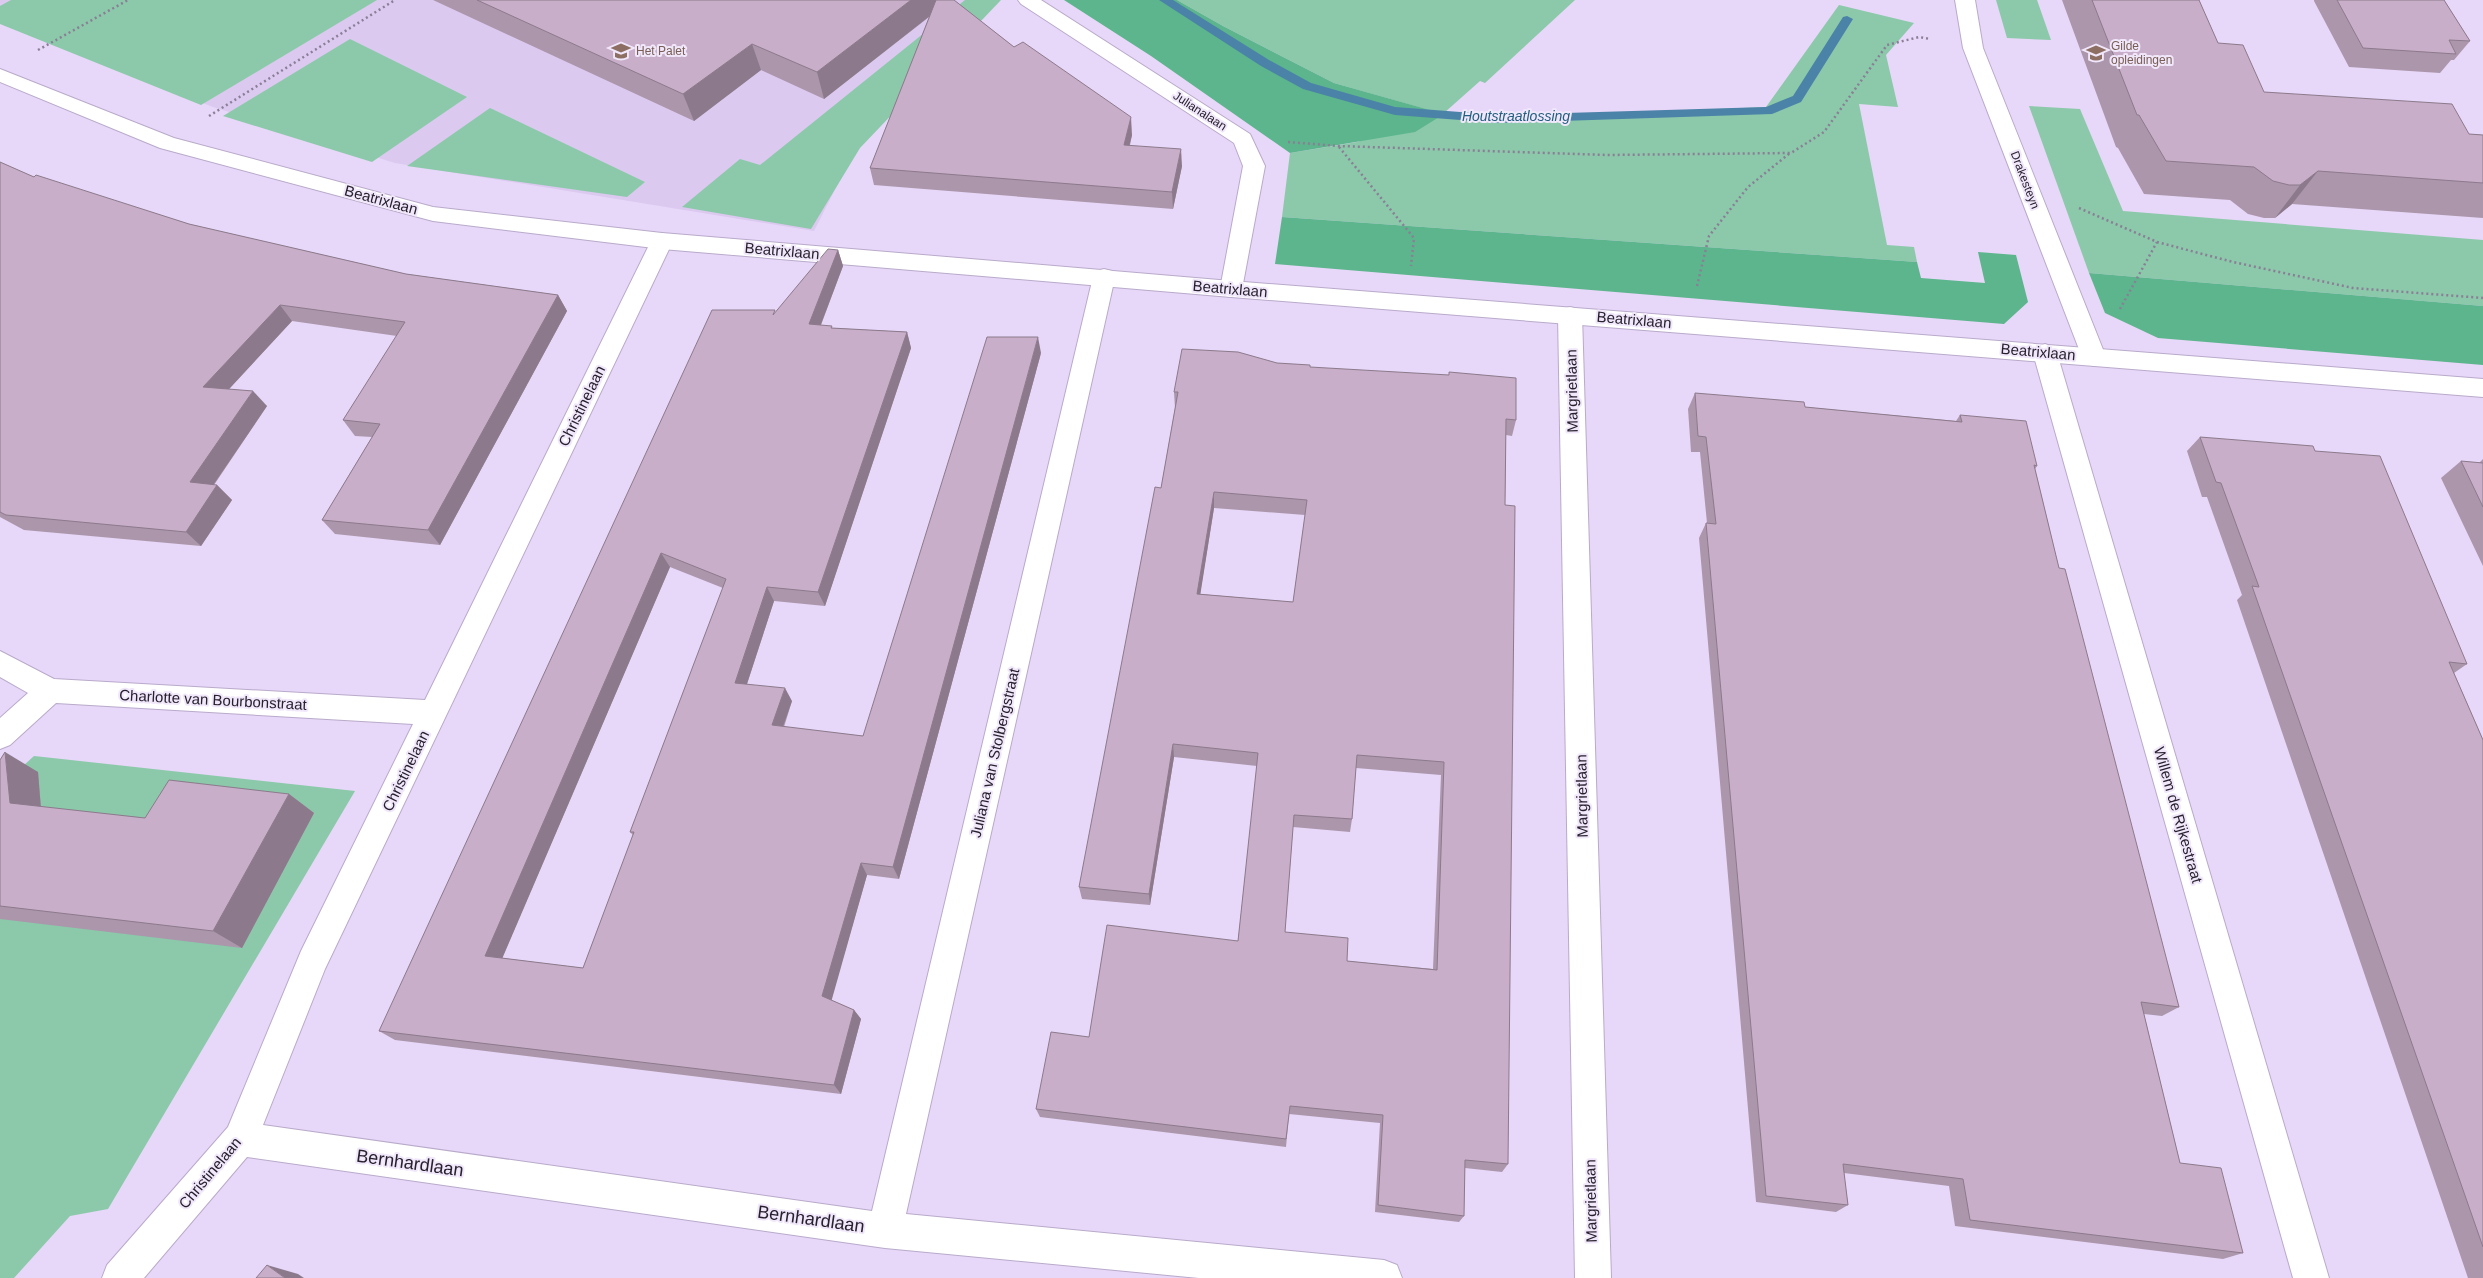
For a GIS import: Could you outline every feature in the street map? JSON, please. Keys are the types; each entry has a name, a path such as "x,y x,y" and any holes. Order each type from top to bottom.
{"street":[{"name":"Julianalaan","path":"1028,0 1243,139 1254,166 1231,290"},
{"name":"Drakesteyn","path":"1965,0 1974,48 2094,357"},
{"name":"Beatrixlaan","path":"0,75 167,143 433,214 662,241 1104,277 1231,290 1408,302 2483,388"},
{"name":"Christinelaan","path":"120,1278 240,1139 312,962 662,241"},
{"name":"Juliana van Stolbergstraat","path":"885,1230 1104,277"},
{"name":"Margrietlaan","path":"1570,315 1593,1278"},
{"name":"Willem de Rijkestraat","path":"2045,353 2311,1278"},
{"name":"Charlotte van Bourbonstraat","path":"0,663 50,691 434,713"},
{"path":"0,736 50,691"},
{"name":"Bernhardlaan","path":"240,1139 885,1230 1384,1278"}],"path":[{"path":"34,52 128,0"},
{"path":"167,143 396,0"},
{"path":"1695,325 1697,284 1709,236 1748,187 1791,153 1824,132 1887,45 1919,37 1974,48"},
{"path":"1243,139 1339,146 1608,155 1791,153"},
{"path":"1339,146 1414,238 1408,302"},
{"path":"2026,185 2157,242 2233,262 2353,288 2483,298"},
{"path":"2094,357 2157,242"}],"shaded area":[{"path":"0,0 997,0 856,148 814,231 395,163 213,107 0,23"}],"green space":[{"path":"11,0 377,0 201,105 0,24 0,6"},
{"path":"965,0 1001,0 860,148 811,229 682,207 740,159 760,165"},
{"path":"1064,0 1177,0 1334,83 1444,114 1415,132 1290,153 1151,56"},
{"path":"1177,0 1575,0 1485,83 1480,81 1444,113 1497,118 1766,107 1839,5 1914,23 1886,55 1898,107 1859,104 1887,245 1914,247 1917,262 1282,217 1290,153 1357,142 1443,114 1334,83"},
{"path":"1996,0 2037,0 2051,40 2007,38"},
{"path":"350,39 467,97 372,162 223,116"},
{"path":"2029,106 2080,109 2123,211 2483,240 2483,306 2089,273"},
{"path":"490,108 645,182 627,197 407,166"},
{"path":"1282,217 1917,262 1921,278 1985,283 1978,252 2016,255 2028,302 2004,324 1275,264"},
{"path":"2089,273 2483,306 2483,365 2158,338 2105,313"},
{"path":"34,756 355,791 108,1209 70,1216 14,1278 0,1278 0,787"}],"building":[{"path":"477,0 911,0 817,72 752,44 683,94"},
{"path":"936,0 954,0 1014,47 1023,42 1131,117 1124,145 1181,149 1172,192 870,168"},
{"path":"2092,0 2199,0 2218,43 2243,45 2264,92 2452,104 2469,134 2483,135 2483,183 2318,171 2300,185 2289,185 2273,181 2254,167 2166,161 2139,115 2137,115"},
{"path":"2337,0 2444,0 2470,41 2449,40 2456,54 2363,48"},
{"path":"0,162 34,177 36,175 189,224 406,274 558,295 428,530 322,520 380,424 343,420 405,322 280,305 203,387 253,391 190,482 217,485 186,532 6,515 0,512"},
{"path":"828,249 838,250 809,324 832,326 831,328 907,332 818,592 767,587 735,683 785,688 772,725 863,736 987,337 1038,337 893,867 861,863 822,996 854,1010 834,1085 379,1031 712,310 775,310 773,315","holes":["661,553 726,579 630,832 634,832 583,968 485,956"]},
{"path":"1182,349 1238,352 1277,363 1310,365 1310,367 1449,375 1449,372 1516,378 1516,420 1506,419 1505,505 1515,506 1508,1164 1465,1160 1464,1216 1378,1205 1383,1115 1290,1106 1286,1139 1036,1109 1051,1032 1089,1037 1107,925 1238,941 1258,753 1173,744 1149,894 1079,887 1155,487 1161,488 1178,392 1174,392","holes":["1214,492 1307,500 1293,602 1197,594","1357,755 1444,762 1437,970 1347,961 1348,938 1285,932 1294,815 1352,819"]},
{"path":"1695,393 1804,402 1805,407 1962,422 1960,415 2026,421 2037,466 2034,465 2059,568 2065,569 2179,1007 2141,1002 2180,1163 2221,1168 2243,1253 1970,1220 1963,1179 1843,1164 1848,1205 1766,1196 1706,523 1716,524 1706,437 1698,436"},
{"path":"2200,437 2313,446 2315,451 2380,456 2467,664 2449,662 2483,740 2483,1247 2252,586 2259,587 2221,483 2216,482"},
{"path":"2461,461 2483,463 2483,507"},
{"path":"5,752 10,803 145,818 169,780 289,794 213,931 0,906 0,760"},
{"path":"267,1265 285,1278 256,1278"}],"waterway":[{"name":"Houtstraatlossing","path":"1165,0 1265,63 1307,86 1395,111 1499,119 1768,111 1797,99 1847,19"}],"place":[{"name":"Het Palet","path":"621,51"},
{"name":"Gilde opleidingen","path":"2096,53"}]}
